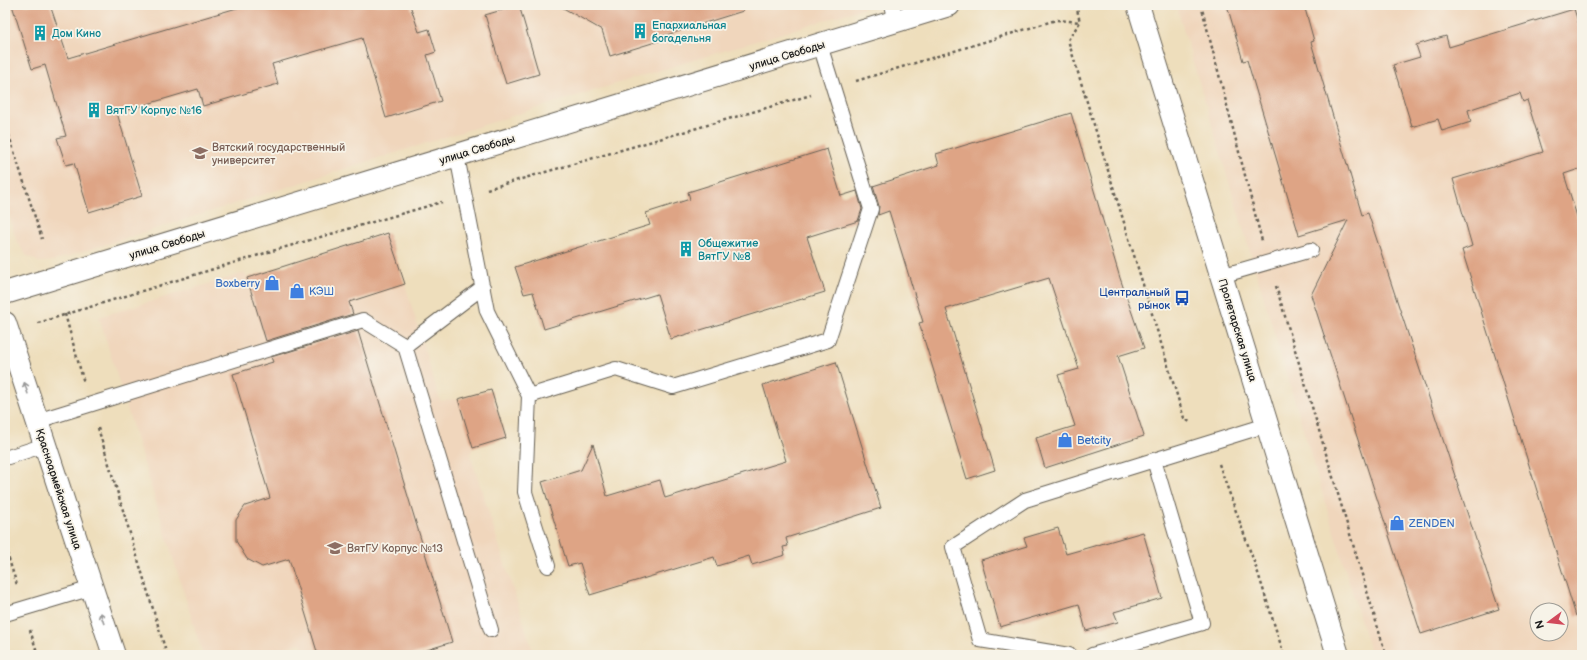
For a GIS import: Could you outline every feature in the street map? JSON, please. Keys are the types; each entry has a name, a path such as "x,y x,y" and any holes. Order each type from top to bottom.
{"street":[{"name":"улица Свободы","path":"5,293 820,45 894,13 949,5"},
{"name":"Пролетарская улица","path":"1138,5 1338,655"},
{"name":"Красноармейская улица","path":"5,323 114,655"}],"lane":[{"path":"529,396 616,369 673,387 828,340 871,209 820,45"},
{"path":"457,156 487,311 529,396 525,492 548,566"},
{"path":"1221,276 1311,250"},
{"path":"405,346 483,287"},
{"path":"37,421 363,320 405,346 491,630"},
{"path":"1069,655 980,640 953,547 1025,500 1267,424"},
{"path":"5,458 45,445"},
{"path":"1092,655 1202,623 1154,460"},
{"path":"5,614 92,588"}],"path":[{"path":"1076,5 1080,22 1068,40 1184,418 1211,442 1258,574 1284,655"},
{"path":"1201,5 1257,224 1386,655"},
{"path":"38,323 272,251 834,88 1056,20 1080,22"},
{"path":"5,123 42,240"},
{"path":"65,314 167,655"}],"shaded area":[{"name":"Вятский государственный университет","path":"5,5 874,5 550,104 53,261 39,262 27,256 17,242 5,202"},
{"path":"1176,5 1582,5 1582,655 1371,655"},
{"name":"ВятГУ Корпус №13","path":"245,273 263,329 405,284 440,401 458,399 473,448 470,454 534,655 305,655 301,643 260,655 203,655 99,317"}],"building":[{"name":"ВятГУ Корпус №16","path":"12,5 50,5 68,58 247,5 410,5 419,32 429,29 436,52 427,55 441,101 386,118 362,38 272,64 278,84 203,106 198,89 117,113 142,196 89,212 74,163 66,165 57,138 66,136 45,65 32,69"},
{"path":"519,5 539,74 506,84 485,15"},
{"name":"Епархиальная богадельня","path":"558,5 742,5 743,11 660,37 662,40 610,56 602,30"},
{"path":"1227,5 1304,5 1314,41 1311,42 1362,215 1368,213 1499,609 1421,634 1311,295 1348,220 1299,235 1247,60 1243,61"},
{"path":"1574,9 1582,34 1582,168 1564,174 1582,233 1582,615 1576,616 1462,250 1472,246 1453,179 1543,152 1527,100 1523,102 1520,93 1468,110 1471,122 1442,131 1438,119 1412,127 1393,65 1420,57 1416,45 1446,36 1449,47"},
{"path":"1071,113 1120,278 1144,348 1118,356 1144,436 1045,468 1036,438 1075,426 1058,375 1079,369 1049,278 946,309 995,470 967,479 919,323 923,322 889,211 878,215 879,206 873,186 939,165 936,154"},
{"name":"Общежитие ВятГУ №8","path":"827,149 841,196 857,191 862,209 858,221 807,237 825,292 671,339 657,294 544,329 533,292 524,294 515,267 650,225 646,213 690,199 688,192"},
{"path":"388,233 405,284 349,302 353,314 266,341 247,278"},
{"name":"ВятГУ Корпус №13","path":"358,331 452,642 411,655 318,655 289,559 262,567 247,559 236,541 236,520 245,506 270,498 233,374 273,362 271,357"},
{"path":"836,362 881,508 786,538 788,546 783,547 785,555 752,565 749,556 717,566 714,557 590,595 580,563 568,566 542,482 581,470 593,444 607,496 660,480 665,498 786,461 763,385"},
{"path":"491,390 506,438 473,448 458,399"},
{"path":"1058,528 1066,554 1143,532 1162,598 1114,612 1118,622 1086,631 1079,604 1000,627 981,560 1027,546 1024,538"}],"place":[{"name":"Епархиальная богадельня","path":"640,31"},
{"name":"Дом Кино","path":"40,33"},
{"name":"ВятГУ Корпус №16","path":"94,110"},
{"name":"Вятский государственный университет","path":"200,153"},
{"name":"Общежитие ВятГУ №8","path":"686,249"},
{"name":"Boxberry","path":"272,283"},
{"name":"КЭШ","path":"297,291"},
{"name":"Центральный рынок","path":"1182,298"},
{"name":"Betcity","path":"1065,440"},
{"name":"ZENDEN","path":"1397,523"},
{"name":"ВятГУ Корпус №13","path":"335,548"}]}
